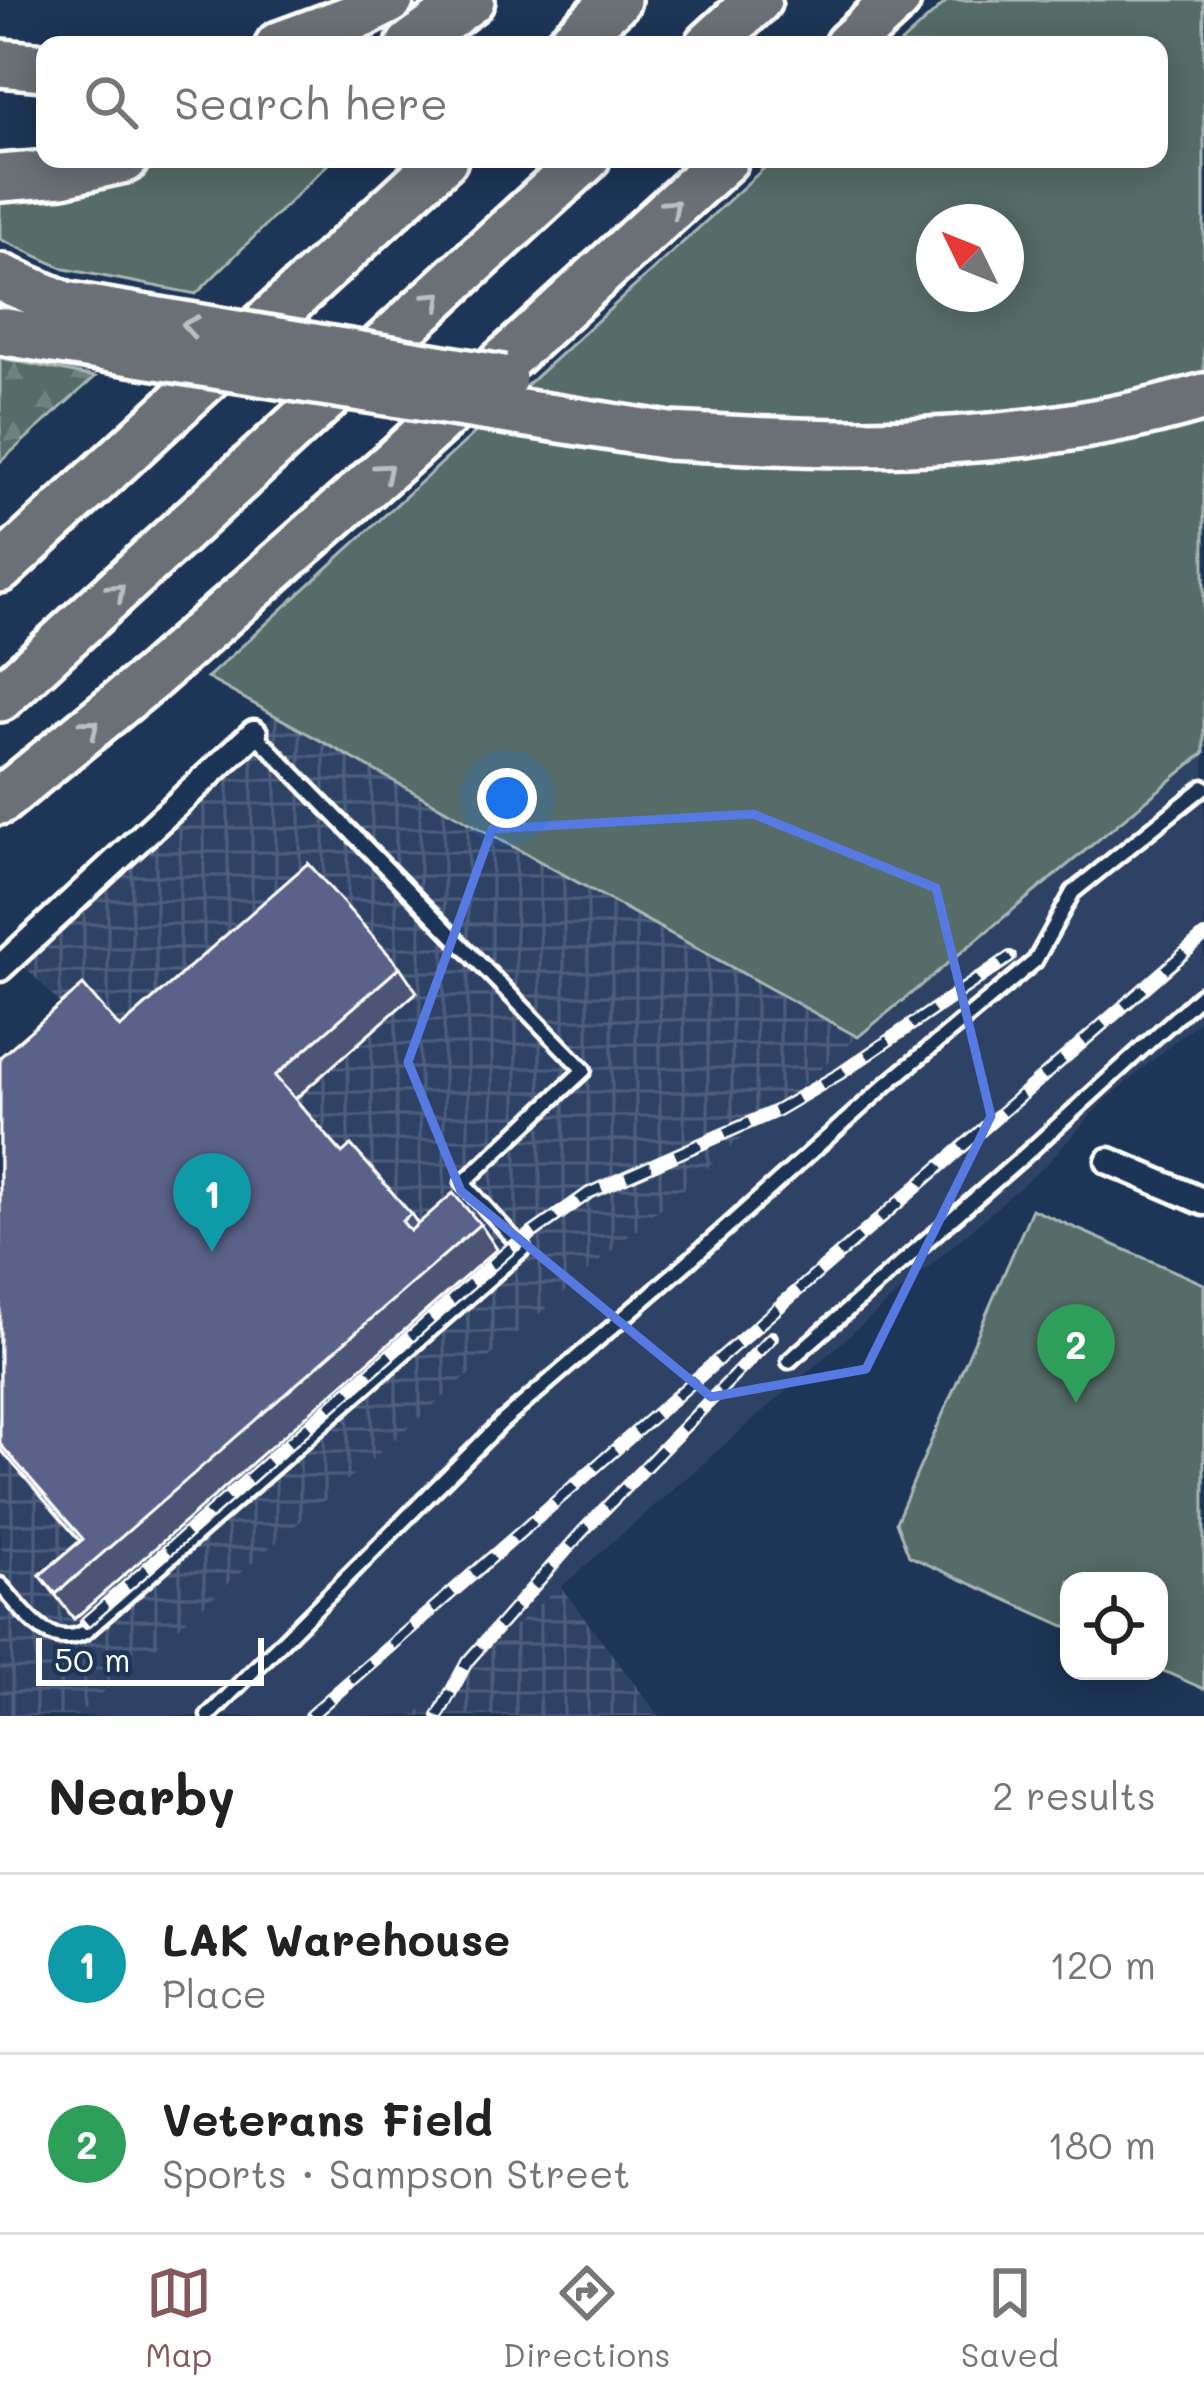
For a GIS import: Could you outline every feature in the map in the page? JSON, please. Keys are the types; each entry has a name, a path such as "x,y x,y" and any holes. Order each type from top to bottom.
{"highway":[{"path":"303,36 390,0"},
{"path":"422,36 471,0"},
{"path":"578,36 616,0"},
{"path":"720,36 758,0"},
{"path":"858,36 897,0"},
{"path":"0,63 36,66"},
{"path":"0,178 84,168"},
{"path":"0,569 434,168"},
{"path":"0,698 576,168"},
{"path":"0,801 153,676 715,168"},
{"path":"0,277 59,323"},
{"path":"0,331 59,323 674,422 862,443 964,440 1069,426 1204,397"},
{"path":"674,422 868,420 970,412 1070,399 1204,370"}],"street":[{"path":"0,968 254,733"},
{"path":"1108,1161 1204,1202"}],"lane":[{"path":"0,1585 44,1632 73,1639 86,1632 524,1249 463,1183 584,1070 254,733"},
{"path":"208,1716 501,1423 1034,961 1073,892 1204,788"},
{"path":"789,1360 1204,992"}],"highlighted area":[{"path":"753,814 936,888 991,1116 866,1369 711,1397 461,1191 408,1062 492,829"}],"shaded area":[{"path":"275,714 858,1037 76,1716 0,1716 0,1076 70,1015 18,959"},
{"path":"1204,753 1204,1017 1101,1104 1049,1162 413,1716 76,1716 858,1037"},
{"path":"560,1586 659,1716 413,1716"}],"green space":[{"path":"948,0 1204,0 1204,753 858,1037 207,678 764,168 1168,168 1168,36 909,36"},
{"path":"156,168 324,168 196,294 65,269 0,239 0,192"},
{"path":"0,358 95,377 0,462"},
{"path":"1032,1209 1204,1284 1204,1689 1168,1673 1168,1572 1060,1572 1060,1624 909,1556 896,1522"}],"building":[{"path":"308,863 400,967 275,1076 342,1153 351,1145 411,1214 402,1221 410,1231 453,1193 480,1224 56,1594 40,1575 83,1539 0,1444 0,1057 83,985 120,1028"}],"railway":[{"path":"310,1716 1204,936"},
{"path":"86,1622 511,1248 589,1193 776,1111 841,1073 1010,957"},
{"path":"438,1716 467,1662 582,1532 772,1337"}],"place":[{"name":"LAK Warehouse","path":"212,1252"},
{"name":"Veterans Field","path":"1076,1403"}]}
